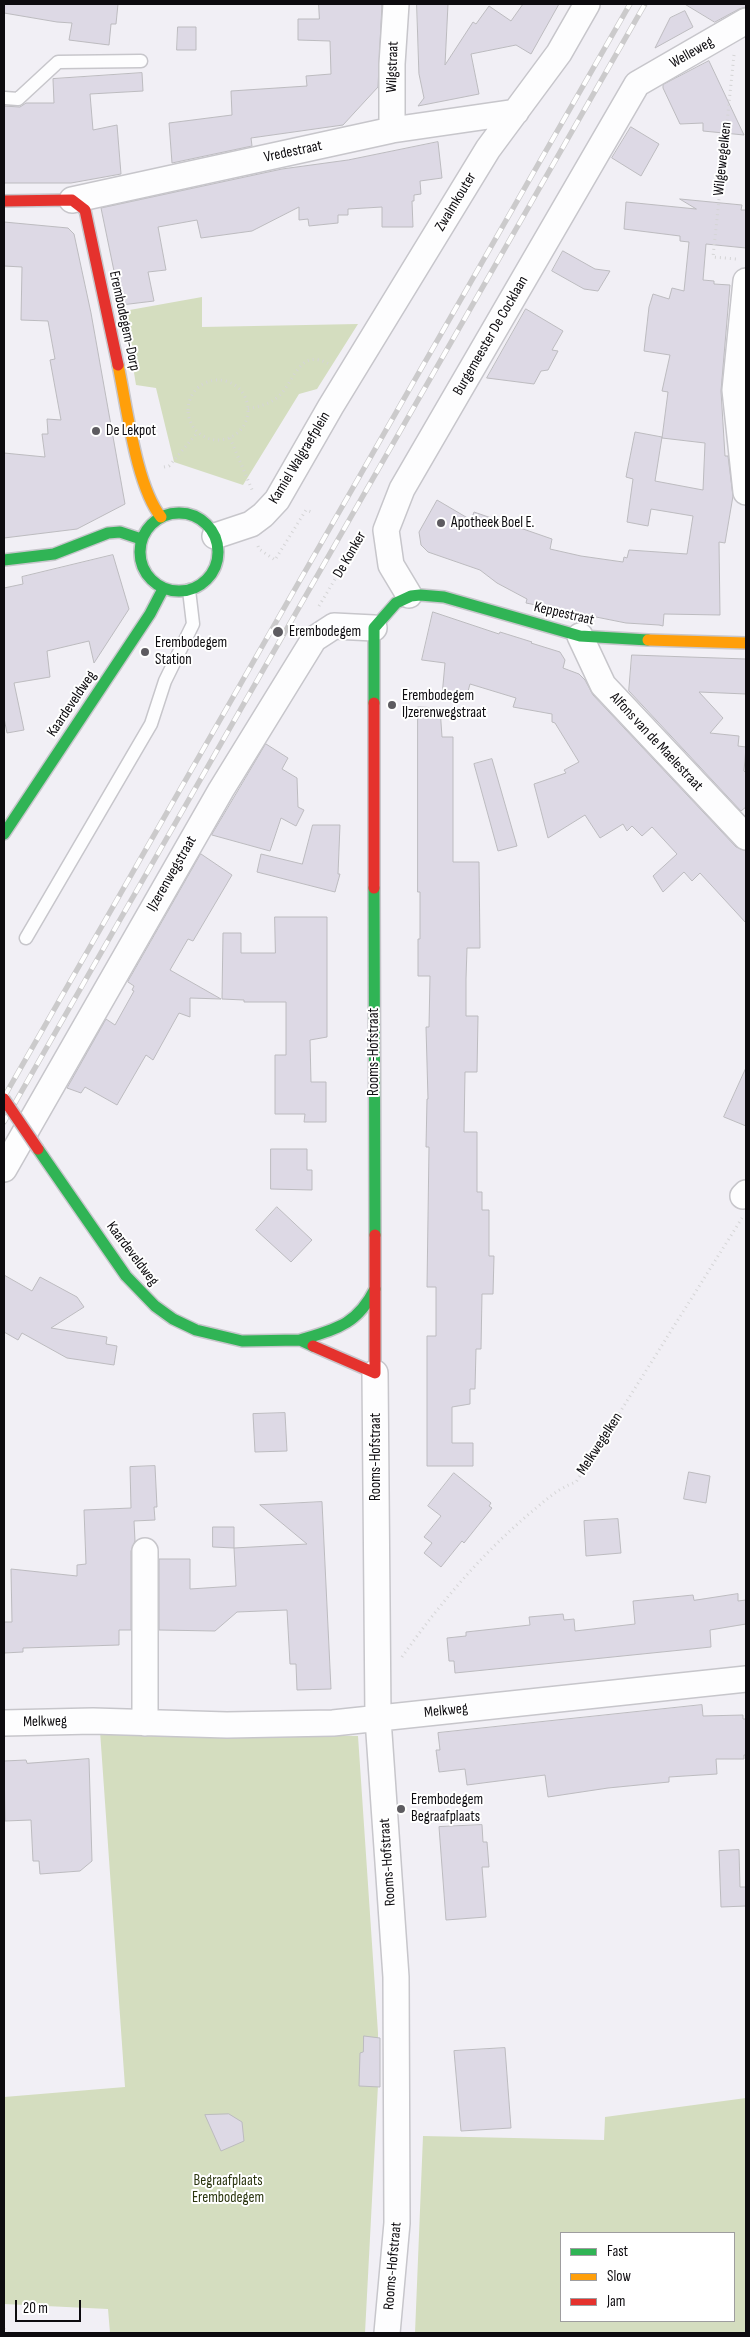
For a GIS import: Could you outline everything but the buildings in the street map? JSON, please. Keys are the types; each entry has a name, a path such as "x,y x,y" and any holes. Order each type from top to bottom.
{"street":[{"name":"Wilgstraat","path":"392,130 392,64 396,4"},
{"name":"Zwalmkouter","path":"331,406 488,149 559,53 587,4"},
{"name":"Welleweg","path":"636,84 742,24"},
{"name":"Burgemeester De Cocklaan","path":"409,595 391,565 386,530 402,489 636,84"},
{"name":"Vredestraat","path":"72,200 392,130 516,112"},
{"path":"4,201 72,200"},
{"name":"Erembodegem-Dorp","path":"72,200 85,210 142,484 152,506 160,517"},
{"path":"742,271 735,390 746,492"},
{"name":"Kamiel Walgraefplein","path":"257,520 277,500 331,406"},
{"path":"179,513 194,516 206,524 215,536 218,550 216,563 211,575 199,586 178,592 163,589 150,579 142,567 139,552 141,539 149,526 160,517 179,513"},
{"path":"215,536 257,520"},
{"path":"4,560 54,554 75,548 108,533 120,532 141,539"},
{"name":"Kaardeveldweg","path":"4,834 150,614 163,589"},
{"name":"Keppestraat","path":"409,595 424,593 444,597 580,636 658,641 746,643"},
{"path":"374,628 387,610 409,595"},
{"name":"IJzerenwegstraat","path":"4,1169 221,790 314,639 334,626 374,628"},
{"name":"Rooms-Hofstraat","path":"374,628 378,1719 396,1977 397,2223 387,2333"},
{"name":"Alfons van de Maelestraat","path":"580,636 603,685 746,837"},
{"name":"Kaardeveldweg","path":"4,1099 126,1276 155,1306 173,1319 196,1330 242,1341 300,1340 376,1373"},
{"path":"300,1340 344,1326 353,1321 368,1305 376,1289"},
{"path":"145,1551 145,1723"},
{"name":"Melkweg","path":"4,1723 93,1721 227,1725 333,1722 378,1719 746,1679"}],"lane":[{"path":"5,98 18,99 58,62 141,62"},
{"path":"26,938 151,724 164,681 193,624 189,590"}],"path":[{"name":"Wilgewegelken","path":"742,24 713,257 742,271"},
{"path":"248,409 269,404 280,395 302,364 312,359 321,360 350,375"},
{"path":"225,381 234,384 247,400 248,409 243,426 230,438 213,440 198,432 189,415 188,406 198,388 206,383 225,381"},
{"path":"140,472 169,466 198,432"},
{"path":"230,438 257,520 259,549 276,560 306,510 314,514"},
{"name":"De Konker","path":"318,609 363,532"},
{"name":"Melkwegelken","path":"399,1661 477,1563 522,1520 555,1493 576,1482 745,1200"},
{"path":"4,2329 8,2333"}],"green space":[{"path":"202,297 202,327 358,324 317,389 299,394 243,485 174,462 156,388 136,385 124,311"},
{"name":"Begraafplaats Erembodegem","path":"100,1731 358,1736 378,2033 378,2085 365,2333 110,2333 108,2309 4,2304 4,2097 125,2087"},
{"path":"746,2098 746,2333 415,2333 423,2136 604,2140 605,2117"}],"railway":[{"path":"4,1097 630,4"},
{"path":"4,1122 645,4"}],"traffic: fast":[{"path":"179,513 194,516 207,524 215,537 218,552 215,567 207,580 194,588 179,591 164,588 151,580 143,567 140,552 143,537 151,524 164,516 179,513"},
{"path":"4,560 54,554 108,533 120,532 141,539"},
{"path":"4,834 150,614 163,589"},
{"path":"374,703 374,628 396,603 411,596 444,597 580,636 648,640"},
{"path":"374,888 375,1235"},
{"path":"38,1149 126,1276 155,1306 173,1319 196,1330 242,1341 300,1340 313,1346"},
{"path":"300,1340 335,1329 353,1318 361,1311 375,1289"}],"traffic: slow":[{"path":"118,365 133,445 145,486 152,503 161,517"},
{"path":"648,640 746,643"}],"traffic: jam":[{"path":"4,201 72,200 85,210 118,365"},
{"path":"374,703 374,888"},
{"path":"4,1099 38,1149"},
{"path":"313,1346 375,1373 375,1235"}],"place":[{"name":"De Lekpot","path":"96,431"},
{"name":"Apotheek Boel E.","path":"441,523"},
{"name":"Erembodegem","path":"278,632"},
{"name":"Erembodegem Station","path":"145,652"},
{"name":"Erembodegem IJzerenwegstraat","path":"392,705"},
{"name":"Erembodegem Begraafplaats","path":"401,1809"}]}
